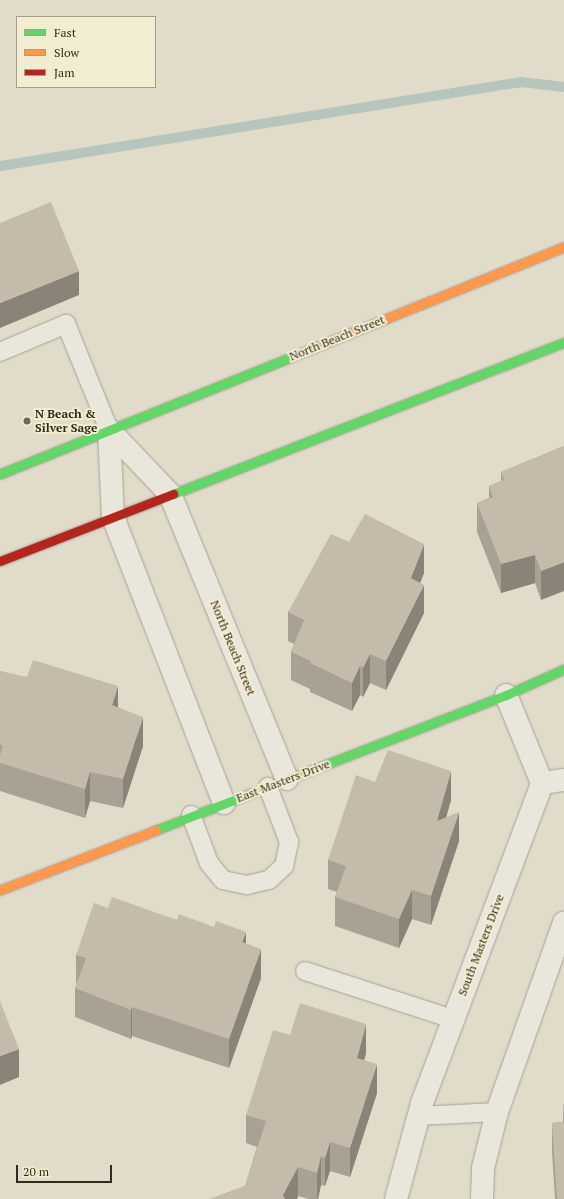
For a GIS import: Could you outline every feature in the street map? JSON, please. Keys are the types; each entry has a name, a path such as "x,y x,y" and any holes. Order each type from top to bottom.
{"main road":[{"name":"North Beach Street","path":"0,474 564,247"},
{"path":"0,561 564,342"},
{"name":"East Masters Drive","path":"0,890 506,695 564,669"}],"street":[{"name":"North Beach Street","path":"109,430 170,494 277,783"},
{"path":"109,430 113,517 224,803"},
{"path":"506,695 542,783 564,780"},
{"name":"South Masters Drive","path":"396,1199 418,1116 542,783"},
{"path":"482,1199 482,1168 497,1112 564,923"}],"lane":[{"path":"0,352 66,324 109,430"},
{"path":"192,816 209,863 223,880 247,885 269,880 284,866 289,842 277,783"},
{"path":"306,971 453,1020"},
{"path":"418,1116 497,1112"}],"building":[{"path":"51,202 79,271 0,303 0,223"},
{"path":"564,446 564,562 541,571 535,555 501,564 477,503 493,497 489,486 504,480 501,472"},
{"path":"365,514 424,544 411,578 424,585 386,661 370,654 363,668 360,666 352,683 291,652 304,620 288,612 331,534 349,542"},
{"path":"33,660 118,686 112,705 143,717 123,779 90,772 85,789 0,763 0,755 3,746 0,744 0,671 27,677"},
{"path":"388,750 451,771 437,821 459,812 431,896 412,890 399,919 335,897 346,866 328,860 356,775 375,782"},
{"path":"112,897 177,920 179,914 214,927 216,921 246,932 242,942 261,949 229,1039 132,1007 131,1010 75,988 86,958 76,955 94,903 108,908"},
{"path":"0,1001 19,1049 0,1056"},
{"path":"300,1003 366,1024 357,1058 377,1064 350,1148 330,1142 325,1158 321,1156 317,1173 298,1167 283,1195 285,1199 210,1199 245,1186 266,1121 246,1115 273,1030 290,1035"},
{"path":"564,1122 564,1199 557,1199 552,1123"}],"waterway":[{"path":"0,166 521,82 564,87"}],"traffic: fast":[{"path":"173,494 564,342"},
{"path":"0,474 316,347"},
{"path":"156,830 506,695 564,669"}],"traffic: slow":[{"path":"316,347 564,247"},
{"path":"0,890 156,830"}],"traffic: jam":[{"path":"0,561 173,494"}],"place":[{"name":"N Beach & Silver Sage","path":"27,421"}]}
